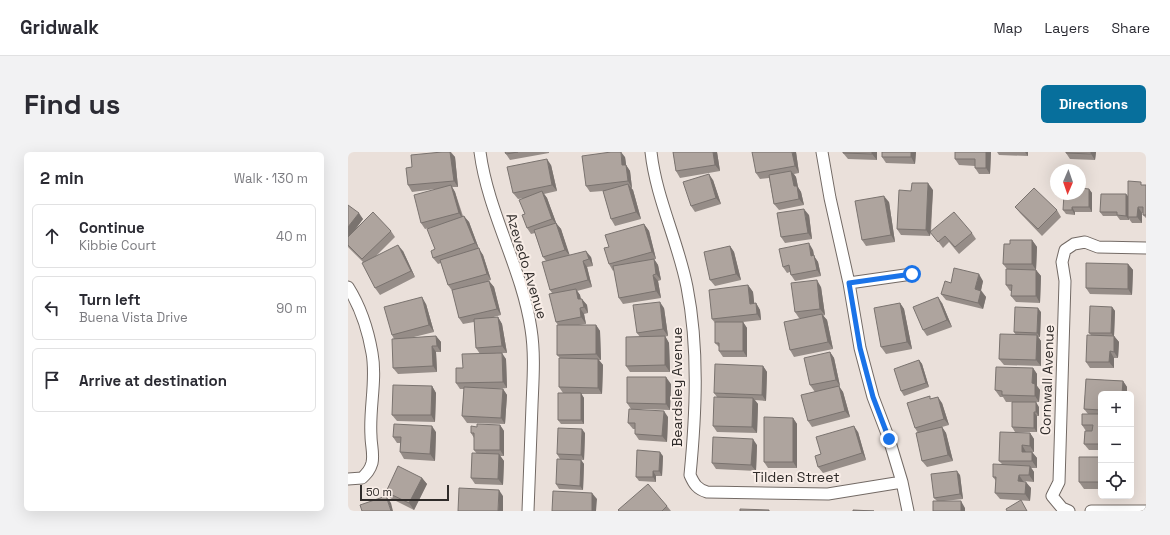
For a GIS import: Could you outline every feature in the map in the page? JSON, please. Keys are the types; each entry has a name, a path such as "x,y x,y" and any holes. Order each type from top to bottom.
{"street":[{"name":"Azevedo Avenue","path":"480,152 482,170 494,212 517,272 531,329 534,365 528,511"},
{"name":"Beardsley Avenue","path":"651,152 654,171 680,255 691,313 695,364 690,475 693,482"},
{"path":"822,152 830,198 849,283 860,348 873,397 889,439 902,482 908,511"},
{"name":"Cornwall Avenue","path":"1065,509 1052,496 1059,482 1065,281 1062,262 1065,250 1074,244 1085,242 1098,247 1146,248"},
{"path":"849,283 912,274"},
{"path":"348,287 362,313 373,355 371,436 373,452 370,470 362,478 348,479"},
{"name":"Tilden Street","path":"693,482 698,489 707,492 828,494 902,482"},
{"path":"1090,511 1146,511"}],"building":[{"path":"450,152 454,181 408,185 406,168 412,167 411,155"},
{"path":"505,152 518,152 506,154"},
{"path":"621,152 622,165 626,165 628,181 586,186 582,156"},
{"path":"673,152 713,152 715,165 676,171"},
{"path":"752,152 792,152 795,166 756,173"},
{"path":"872,152 872,154 843,153"},
{"path":"882,152 911,152 911,157 882,157"},
{"path":"955,152 986,152 986,168 975,168 975,159 955,159"},
{"path":"1091,152 1091,154 1066,153"},
{"path":"547,159 552,185 513,193 507,167"},
{"path":"791,171 794,186 797,186 799,199 774,204 769,175"},
{"path":"709,174 716,198 691,206 683,182"},
{"path":"1128,181 1141,182 1141,185 1146,185 1146,215 1143,215 1143,207 1138,207 1137,217 1128,217"},
{"path":"912,183 928,183 926,230 897,229 899,190 911,191"},
{"path":"628,184 636,212 611,219 603,191"},
{"path":"451,185 459,213 421,223 414,195"},
{"path":"1034,188 1057,210 1038,229 1015,207"},
{"path":"1086,189 1089,189 1089,207 1072,207 1072,210 1063,210 1064,200 1086,200"},
{"path":"542,191 552,219 527,228 522,215 525,214 519,200"},
{"path":"1101,194 1126,194 1126,216 1117,215 1117,212 1100,212"},
{"path":"884,196 891,235 862,240 855,201"},
{"path":"348,205 359,213 348,227"},
{"path":"804,209 808,233 781,237 777,213"},
{"path":"373,212 391,231 362,259 348,245 348,237"},
{"path":"954,212 972,233 955,247 945,236 938,242 930,232"},
{"path":"464,216 475,243 433,258 431,251 435,249 427,229"},
{"path":"556,223 565,250 543,257 534,230"},
{"path":"644,224 652,252 609,264 604,248 609,247 605,235"},
{"path":"1010,240 1032,240 1032,264 1003,264 1004,244 1010,244"},
{"path":"809,243 811,256 814,255 817,270 791,275 789,265 783,267 779,249"},
{"path":"398,245 411,271 375,288 362,263"},
{"path":"730,246 736,274 710,280 704,252"},
{"path":"479,248 487,274 448,285 440,260"},
{"path":"586,251 589,259 583,261 588,280 550,290 542,262"},
{"path":"654,259 656,274 653,275 656,291 619,298 613,266"},
{"path":"1086,263 1128,264 1128,289 1086,288"},
{"path":"954,268 979,274 975,289 981,291 978,303 941,294 945,281 951,283"},
{"path":"1006,269 1036,270 1036,296 1011,296 1012,285 1006,285"},
{"path":"817,280 820,309 795,312 791,283"},
{"path":"489,281 497,309 459,318 452,290"},
{"path":"748,285 750,304 756,303 757,314 712,319 709,290"},
{"path":"576,289 578,299 582,299 584,307 580,308 581,317 556,322 549,294"},
{"path":"422,297 429,325 392,335 384,307"},
{"path":"938,297 947,320 923,330 913,307"},
{"path":"660,302 663,329 637,333 633,305"},
{"path":"900,303 907,342 881,347 874,308"},
{"path":"1090,306 1112,307 1111,333 1089,333"},
{"path":"1015,307 1038,308 1037,333 1014,332"},
{"path":"822,314 828,342 790,350 784,322"},
{"path":"498,317 502,346 476,348 474,319"},
{"path":"715,322 743,322 743,351 719,351 719,343 715,343"},
{"path":"557,325 596,325 596,354 557,355"},
{"path":"1000,334 1037,335 1036,360 999,359"},
{"path":"1087,335 1114,336 1114,352 1110,351 1109,362 1086,362"},
{"path":"436,336 437,346 432,346 433,366 393,368 392,339"},
{"path":"665,336 665,365 626,366 626,337"},
{"path":"830,352 836,380 810,385 804,358"},
{"path":"502,353 503,382 456,383 456,368 463,368 462,354"},
{"path":"559,358 598,359 598,388 559,387"},
{"path":"919,360 926,383 901,391 894,369"},
{"path":"715,364 763,366 762,395 714,393"},
{"path":"996,367 1033,368 1032,383 1035,384 1035,396 1002,395 1002,391 995,390"},
{"path":"627,377 666,377 666,404 627,403"},
{"path":"1086,379 1123,381 1122,391 1098,391 1098,410 1084,409"},
{"path":"393,385 432,386 431,415 392,415"},
{"path":"839,386 845,411 808,421 801,395"},
{"path":"464,387 503,389 501,418 462,416"},
{"path":"558,393 581,393 581,420 558,420"},
{"path":"930,396 930,399 938,397 944,419 915,428 907,403"},
{"path":"714,397 753,398 752,427 713,426"},
{"path":"1012,402 1036,402 1036,412 1034,412 1034,428 1012,427"},
{"path":"629,409 664,411 662,436 635,434 635,423 628,423"},
{"path":"1082,414 1098,414 1098,444 1084,444 1085,431 1092,431 1093,425 1082,425"},
{"path":"764,417 793,418 793,462 764,462"},
{"path":"394,424 432,426 430,454 400,452 401,437 393,437"},
{"path":"477,424 500,425 500,450 474,450 474,433 471,433 471,426 477,427"},
{"path":"854,426 862,453 818,467 815,456 821,454 816,437"},
{"path":"942,427 948,455 922,461 916,433"},
{"path":"558,428 582,429 581,455 557,454"},
{"path":"1000,432 1030,433 1030,446 1022,445 1022,452 1032,452 1032,461 999,461"},
{"path":"713,437 753,439 751,465 712,463"},
{"path":"637,450 660,452 659,471 653,471 653,477 636,477"},
{"path":"472,453 499,454 498,479 471,478"},
{"path":"1079,457 1098,457 1098,482 1079,482"},
{"path":"557,459 581,460 580,486 556,484"},
{"path":"993,464 1030,466 1029,475 1019,475 1018,481 1026,482 1025,494 995,493 996,477 993,477"},
{"path":"398,466 422,478 409,503 386,492"},
{"path":"957,471 960,494 934,498 931,474"},
{"path":"648,484 667,506 662,511 618,510"},
{"path":"459,488 499,490 498,511 458,511"},
{"path":"553,491 592,493 592,511 552,511"},
{"path":"386,496 391,511 362,511 360,505"},
{"path":"1021,500 1027,511 1007,511 1006,509"},
{"path":"933,501 961,501 961,511 933,511"},
{"path":"740,509 769,510 769,511 740,511"},
{"path":"853,510 874,511 853,511"}],"route":[{"path":"889,439 873,397 860,348 849,283 912,274"}]}
